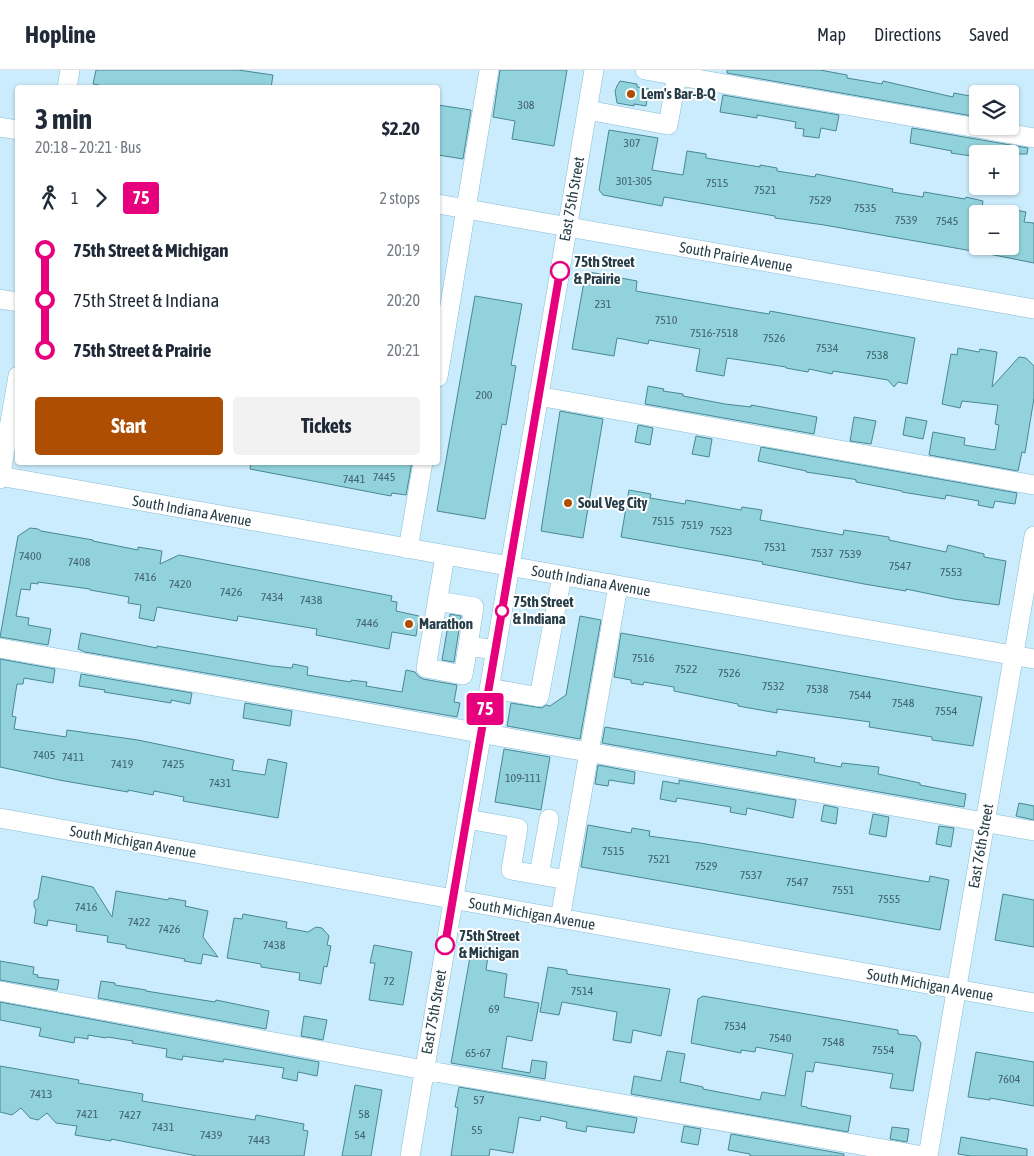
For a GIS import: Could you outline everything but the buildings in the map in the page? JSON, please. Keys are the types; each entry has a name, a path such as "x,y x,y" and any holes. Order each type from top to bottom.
{"street":[{"path":"68,85 70,70"},
{"path":"440,365 489,70"},
{"name":"East 75th Street","path":"410,1156 594,70"},
{"path":"645,70 1034,138"},
{"path":"587,110 668,125 677,76"},
{"path":"0,127 15,130"},
{"name":"South Prairie Avenue","path":"440,204 1034,309"},
{"path":"0,299 15,302"},
{"path":"0,477 15,393"},
{"path":"538,396 1034,485"},
{"path":"408,549 422,465"},
{"name":"South Indiana Avenue","path":"0,477 1034,659"},
{"name":"East 76th Street","path":"928,1156 1034,536"},
{"path":"438,601 474,607 463,674 426,668 445,556"},
{"path":"489,688 539,697 562,576"},
{"path":"560,919 618,586"},
{"path":"468,646 495,650"},
{"path":"0,648 1034,831"},
{"name":"South Michigan Avenue","path":"0,818 1034,1003"},
{"path":"467,819 518,828 511,870 566,880"},
{"path":"539,875 549,819"},
{"path":"0,991 424,1070 924,1156"}],"bus line":[{"name":"75","path":"445,945 560,271"}],"place":[{"name":"Lem's Bar-B-Q","path":"631,94"},
{"name":"75th Street & Prairie","path":"560,271"},
{"name":"Soul Veg City","path":"568,503"},
{"name":"75th Street & Indiana","path":"502,611"},
{"name":"Marathon","path":"409,624"},
{"name":"75th Street & Michigan","path":"445,945"}]}
